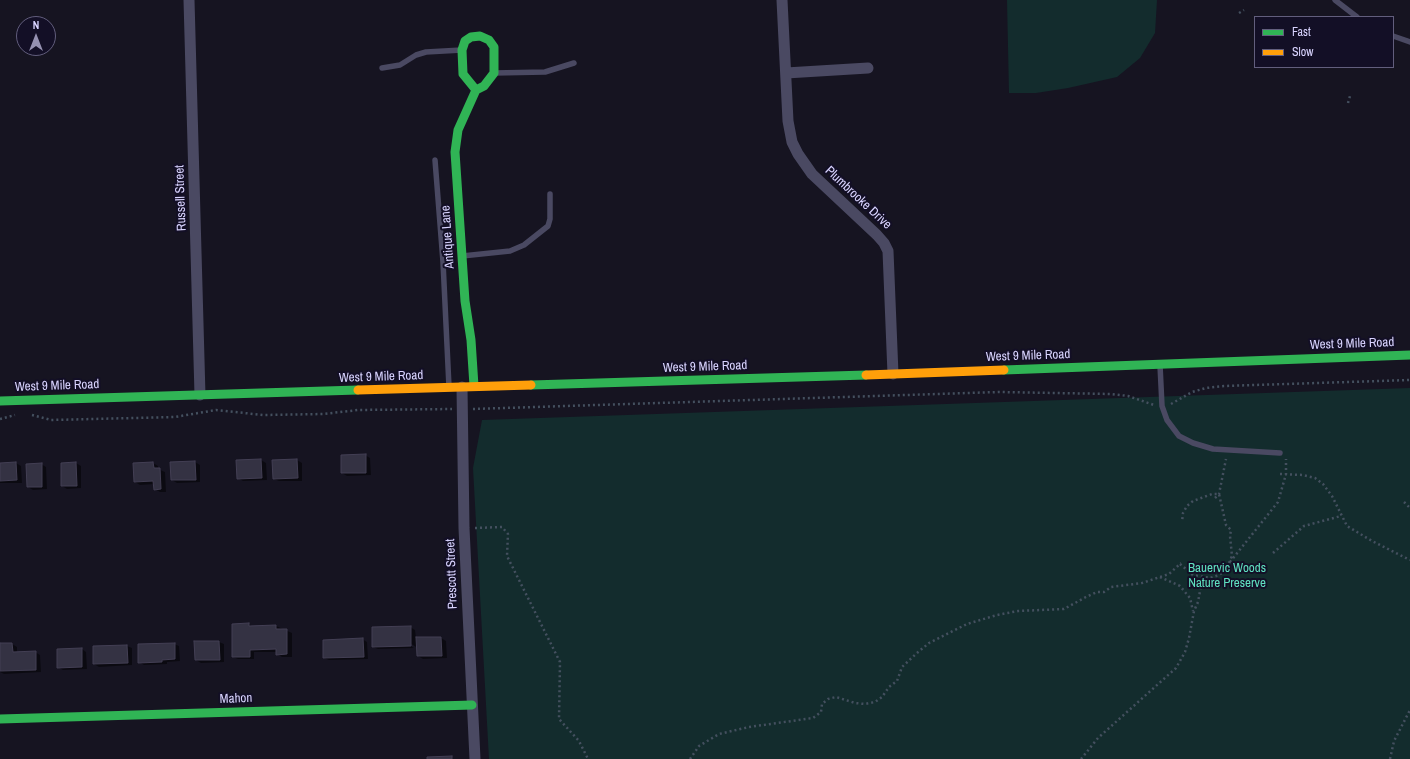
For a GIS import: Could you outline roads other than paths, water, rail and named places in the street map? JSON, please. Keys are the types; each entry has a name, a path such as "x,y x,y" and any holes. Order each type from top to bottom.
{"main road":[{"path":"476,90 463,74 462,50 465,41 471,37 480,36 489,40 494,48 494,73"},
{"name":"Antique Lane","path":"474,386 471,340 465,301 455,152 456,139 476,90 484,86 494,73"},
{"name":"West 9 Mile Road","path":"0,401 893,374 1410,355"},
{"name":"Mahon","path":"0,719 472,706"}],"street":[{"name":"Russell Street","path":"189,0 200,395"},
{"name":"Plumbrooke Drive","path":"782,0 789,131 798,154 812,174 877,235 884,243 888,251 893,374"},
{"path":"786,73 868,68"},
{"name":"Prescott Street","path":"462,387 464,528 475,759"}],"lane":[{"path":"1335,0 1356,16"},
{"path":"1394,36 1410,42"},
{"path":"382,68 400,65 416,55 426,52 462,50"},
{"path":"494,73 545,72 574,63"},
{"path":"436,160 449,387"},
{"path":"462,256 510,251 524,246 548,226 550,219 550,194"},
{"path":"1160,365 1162,406 1167,420 1179,436 1193,444 1213,449 1280,453"}],"park label":[{"name":"Bauervic Woods Nature Preserve","path":"1227,576"}]}
